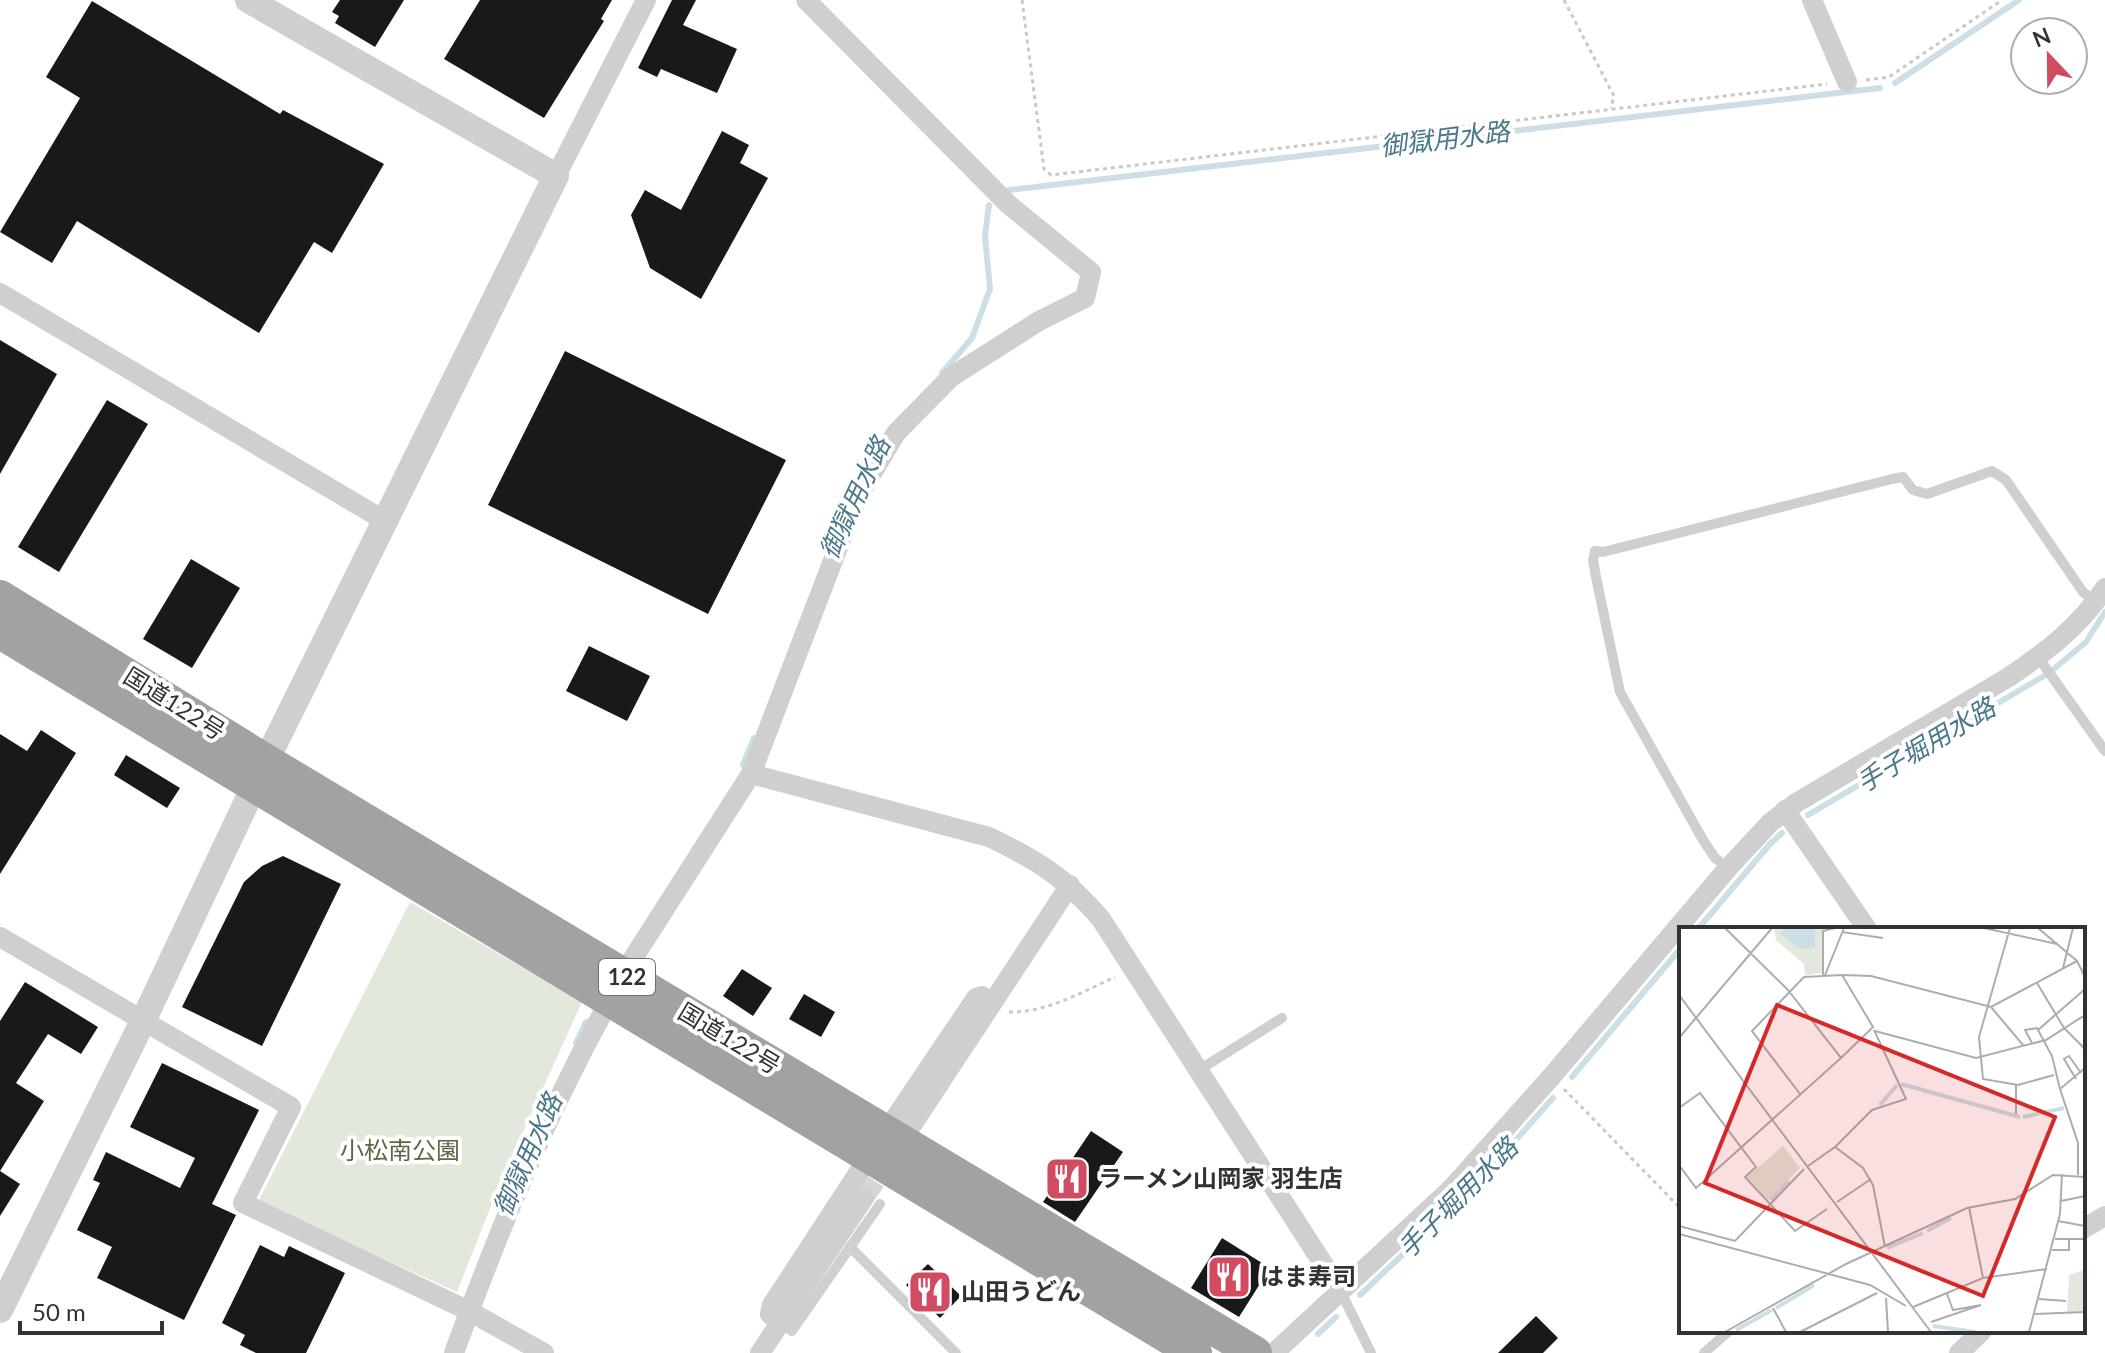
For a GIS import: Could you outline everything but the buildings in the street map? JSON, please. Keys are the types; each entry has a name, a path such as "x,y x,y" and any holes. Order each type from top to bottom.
{"highway":[{"name":"国道122号","path":"0,597 260,773"},
{"name":"国道122号","path":"0,632 260,773 616,987 889,1138 1255,1353"},
{"name":"国道122号","path":"889,1138 1195,1353"}],"street":[{"path":"248,0 556,176"},
{"path":"0,1310 143,1021 260,773 646,0"},
{"path":"454,1353 517,1190 569,1077 616,987 751,774 857,498 896,433 951,377 1039,321 1085,298 1091,272 1008,204 806,0"},
{"path":"1812,0 1847,82"},
{"path":"0,293 387,522"},
{"path":"1274,1353 1452,1188 1552,1076 1728,868 1785,810 2038,657 2063,639 2100,595"},
{"path":"751,774 989,837 1024,854 1070,885 1101,919 1135,968 1340,1290"},
{"path":"1785,810 1866,927"},
{"path":"889,1138 998,1007 1070,885"},
{"path":"0,937 291,1107 243,1203 469,1311 544,1353"},
{"path":"780,1323 770,1314 772,1305 889,1138 976,998 982,996 998,1007"},
{"path":"760,1353 872,1201"},
{"path":"2085,1228 2105,1216"},
{"path":"1959,1353 1980,1333"}],"lane":[{"path":"1728,868 1715,858 1703,840 1620,692 1596,577 1595,551 1603,552 1892,479 1903,477 1913,490 1927,494 1992,471 2006,480 2083,592 2100,595"},
{"path":"2038,657 2105,751"},
{"path":"1199,1070 1282,1018"},
{"path":"780,1323 792,1331 850,1247 872,1201"},
{"path":"850,1247 956,1353"},
{"path":"1340,1290 1371,1353"},
{"path":"1704,1353 1727,1333"}],"path":[{"path":"1022,0 1044,169 1051,175 1889,77 2002,0"},
{"path":"1564,0 1614,96 1611,109"},
{"path":"998,1007 1031,1011 1076,995 1135,968"},
{"path":"1552,1076 1679,1207"}],"green space":[{"name":"小松南公園","path":"410,902 582,1002 500,1183 457,1292 258,1202"}],"waterway":[{"name":"御獄用水路","path":"1895,83 2019,0"},
{"name":"御獄用水路","path":"1009,190 1880,88"},
{"name":"御獄用水路","path":"942,373 972,338 990,289 985,236 989,205"},
{"name":"手子堀用水路","path":"2055,668 2086,642 2105,612"},
{"name":"手子堀用水路","path":"1808,815 2044,676"},
{"name":"御獄用水路","path":"743,765 754,738"},
{"name":"手子堀用水路","path":"1700,927 1782,833"},
{"name":"手子堀用水路","path":"1572,1077 1679,950"},
{"name":"御獄用水路","path":"576,1043 586,1022"},
{"name":"手子堀用水路","path":"1360,1295 1476,1185 1553,1098"},
{"name":"手子堀用水路","path":"1318,1334 1336,1317"}],"tunnel":[{"path":"864,1198 891,1158"}],"place":[{"name":"ラーメン山岡家 羽生店","path":"1067,1179"},
{"name":"はま寿司","path":"1229,1277"},
{"name":"山田うどん","path":"930,1292"}]}
